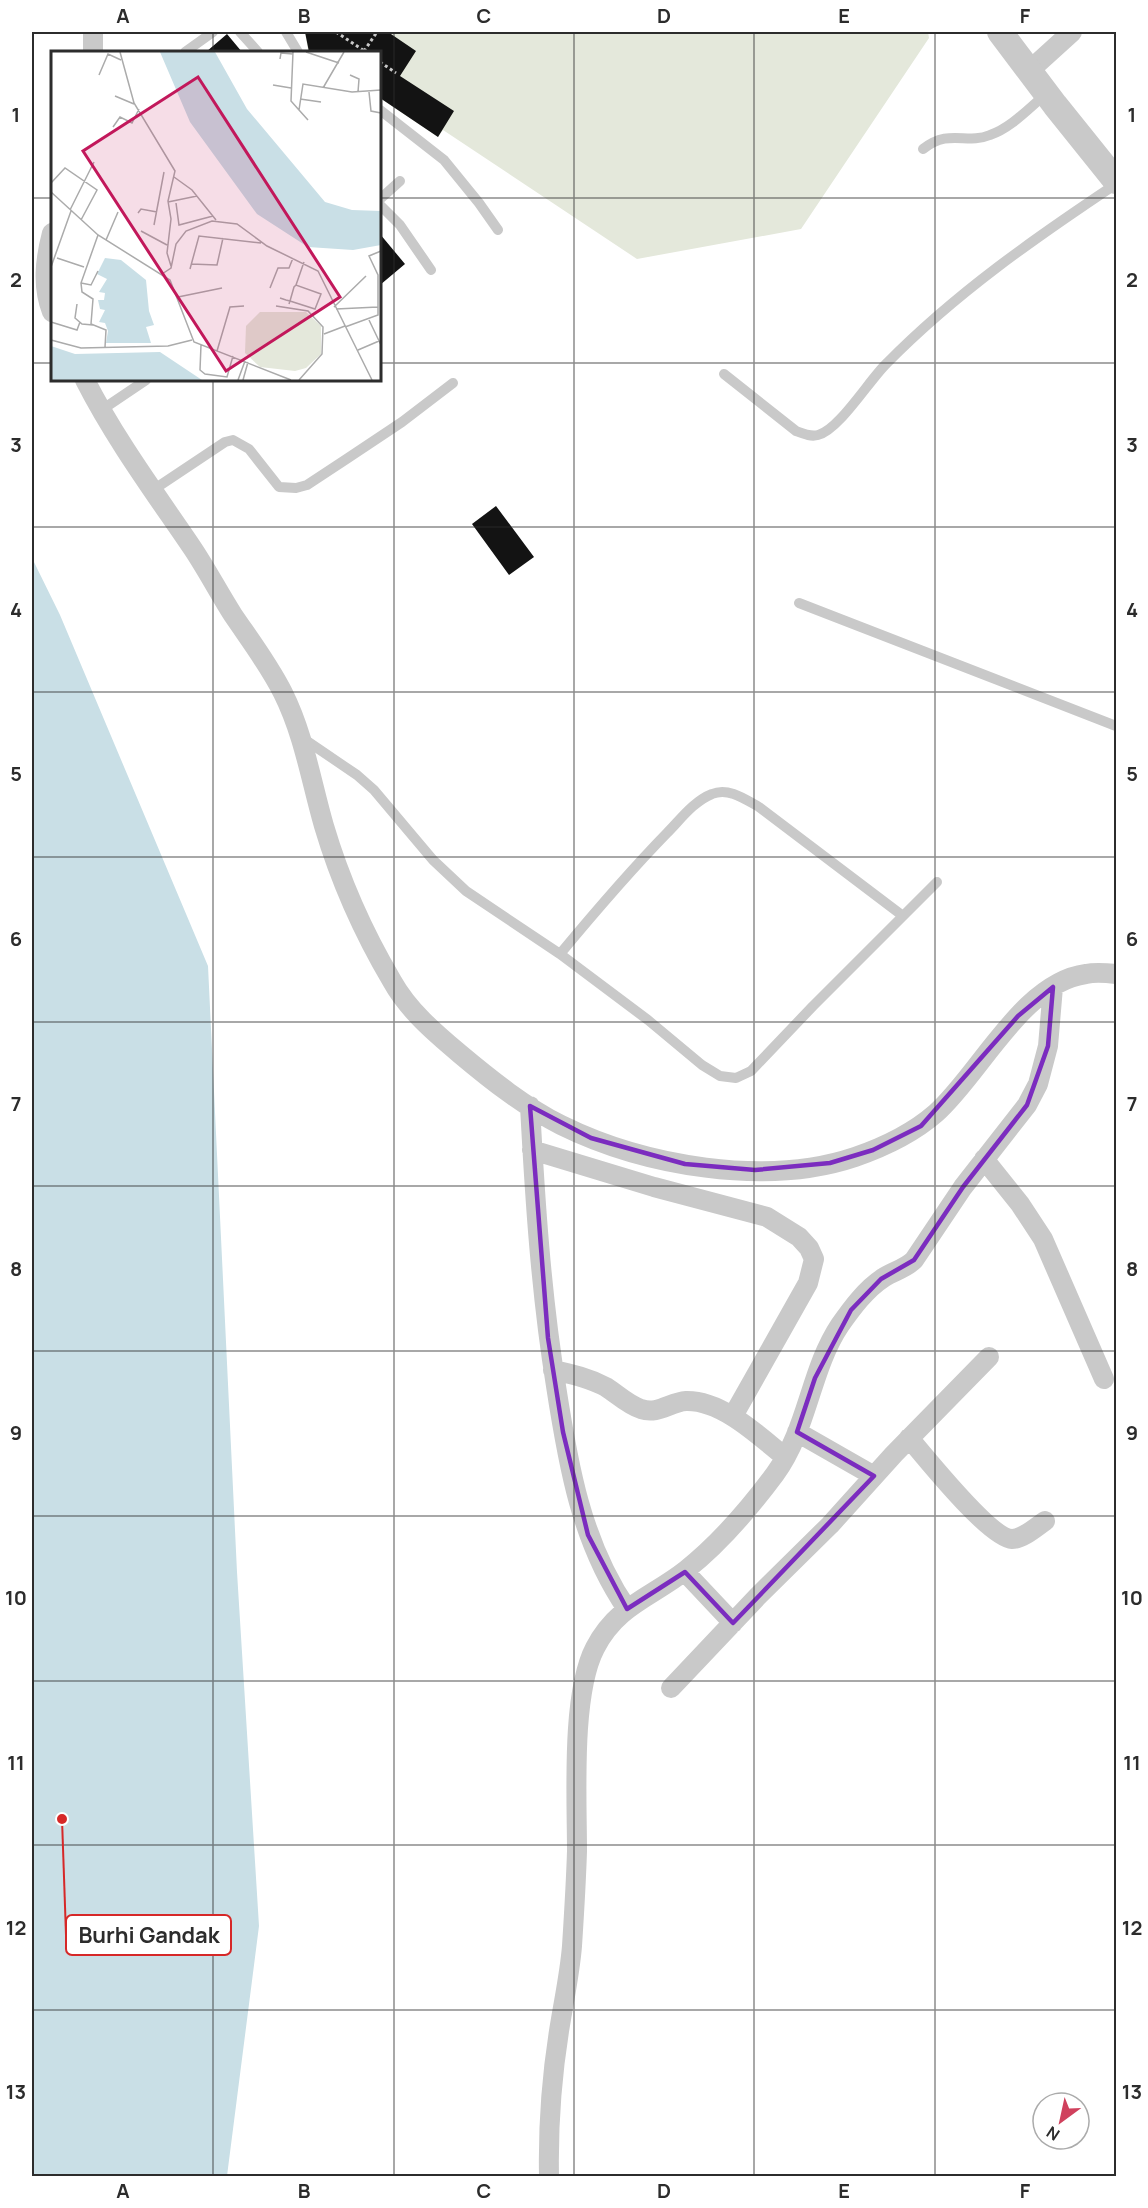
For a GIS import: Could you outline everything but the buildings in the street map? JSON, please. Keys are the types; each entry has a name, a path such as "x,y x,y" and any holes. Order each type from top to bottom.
{"street":[{"path":"93,32 93,51"},
{"path":"1000,32 1116,182"},
{"path":"1029,71 1072,32"},
{"path":"51,238 38,282 51,309"},
{"path":"85,381 100,411 196,552 229,609 283,692 300,736 341,878 393,985 444,1041 484,1074 559,1124 621,1149 685,1164 777,1170 830,1164 891,1143 921,1126 939,1111 1018,1016 1044,992 1067,978 1086,974 1116,974"},
{"path":"549,2176 549,2123 552,2090 573,1942 581,1703 586,1674 594,1649 612,1623 627,1609 685,1572 728,1531 756,1500 785,1457 797,1432 815,1378 839,1327 869,1289 881,1279 910,1265 963,1187 1027,1105 1038,1084 1048,1046 1053,987"},
{"path":"530,1106 536,1222 548,1338 562,1432 588,1536 610,1584 627,1609"},
{"path":"532,1150 654,1187 767,1217 792,1232 809,1248 814,1259 808,1282 733,1416"},
{"path":"984,1160 1020,1204 1043,1239 1104,1379"},
{"path":"671,1688 830,1525 909,1438 988,1357"},
{"path":"553,1370 591,1380 640,1409 650,1411 687,1401 707,1406 733,1416 785,1457"},
{"path":"797,1432 874,1476"},
{"path":"909,1438 982,1519 1007,1537 1013,1539 1018,1537 1045,1521"},
{"path":"685,1572 733,1623"}],"lane":[{"path":"186,51 213,32"},
{"path":"240,32 257,51"},
{"path":"286,32 296,51"},
{"path":"923,149 942,139 988,136 1001,129 1046,94"},
{"path":"381,111 444,160 498,230"},
{"path":"381,199 400,181"},
{"path":"724,374 796,431 808,435 826,432 884,365 940,312 1044,232 1116,182"},
{"path":"381,206 400,225 431,270"},
{"path":"100,411 145,381"},
{"path":"153,490 225,442 233,440 249,449 279,487 288,489 307,485 402,422 453,383"},
{"path":"799,603 1116,726"},
{"path":"300,736 357,775 374,790 450,878 560,954 720,1076 736,1078 752,1071 813,1006 937,882"},
{"path":"560,954 632,869 695,805 712,794 727,792 759,807 903,916"}],"path":[{"path":"336,32 364,51"},
{"path":"366,51 377,32"},
{"path":"381,63 396,73"}],"highlighted area":[{"path":"1053,987 1048,1046 1027,1105 963,1187 914,1260 881,1279 851,1310 815,1378 797,1432 874,1476 733,1623 685,1572 627,1609 588,1535 563,1432 548,1338 530,1106 591,1138 685,1164 755,1170 830,1163 873,1150 921,1126 1018,1016"}],"shaded area":[{"path":"305,32 928,32 929,38 801,229 637,259 443,130 438,137 381,99 381,51 308,50"}],"water":[{"path":"32,558 60,615 208,966 237,1572 259,1926 227,2176 32,2176"}],"place":[{"name":"Burhi Gandak","path":"62,1819"}]}
